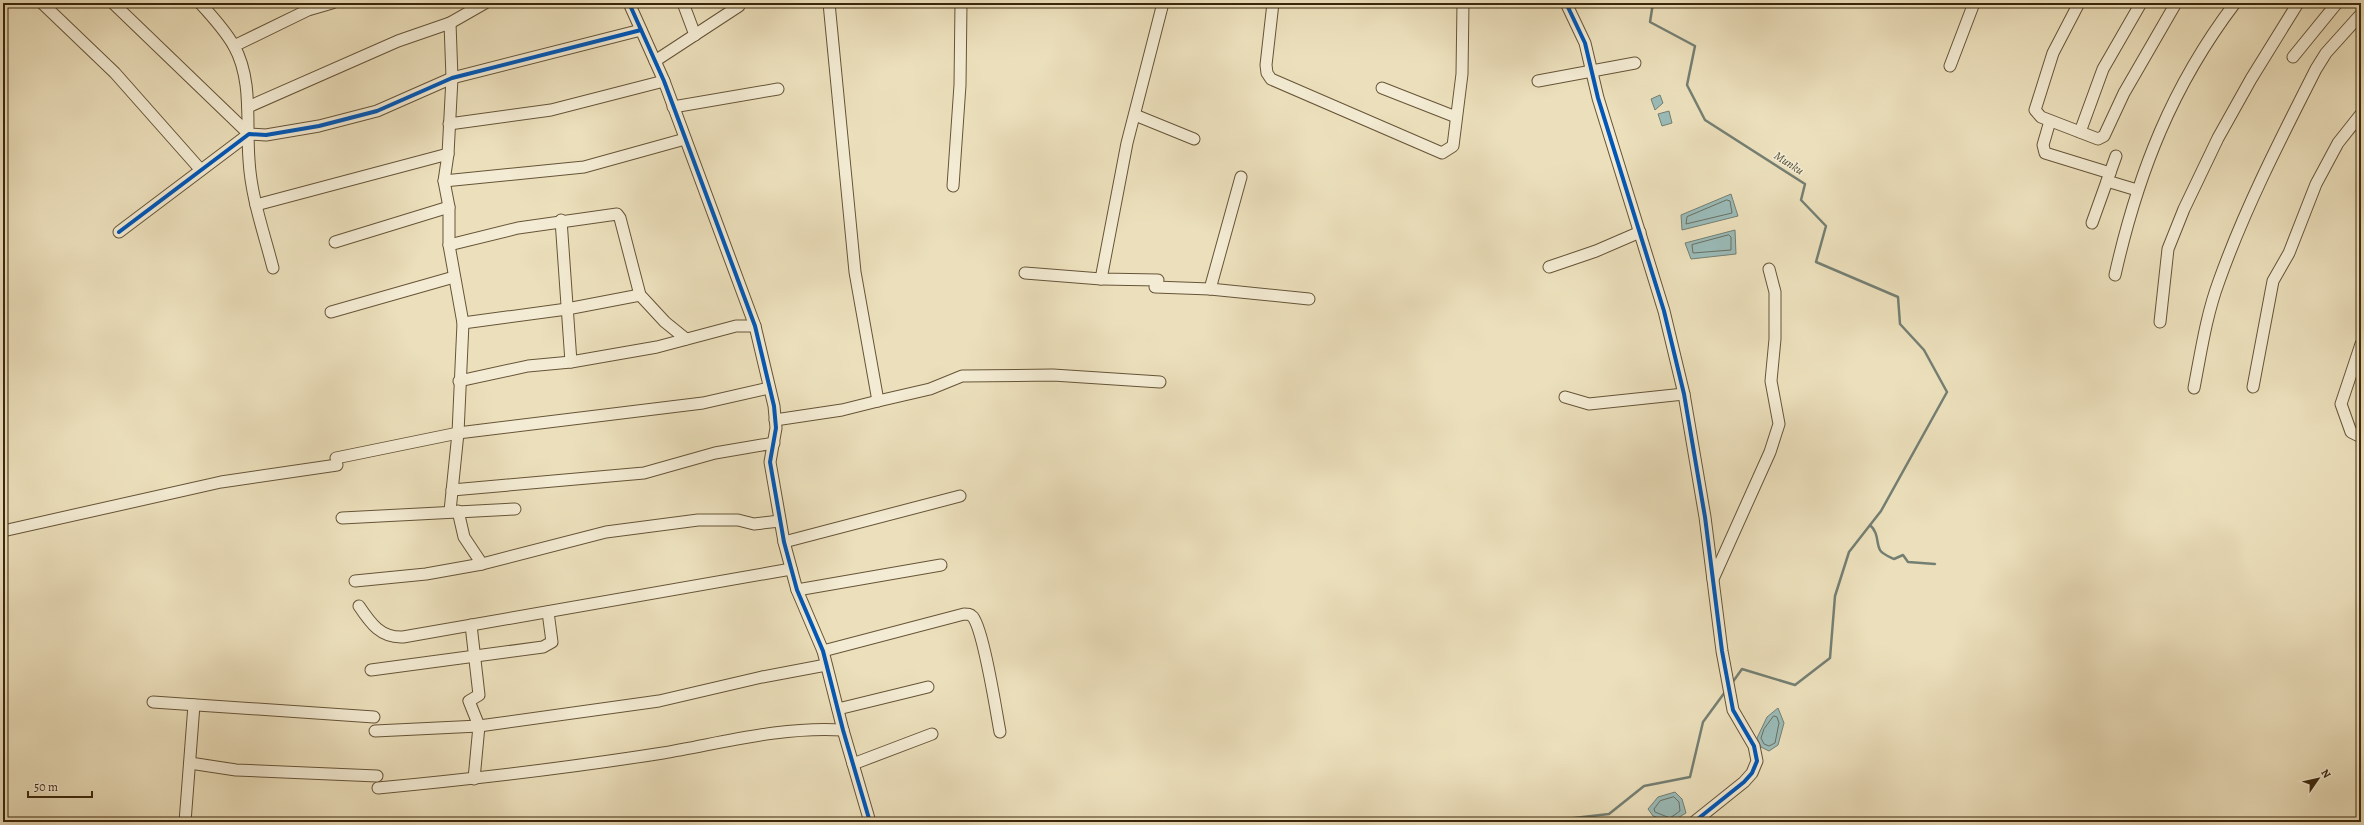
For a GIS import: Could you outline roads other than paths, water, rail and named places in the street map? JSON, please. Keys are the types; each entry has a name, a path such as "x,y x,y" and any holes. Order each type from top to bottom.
{"street":[{"path":"42,3 115,73 200,169"},
{"path":"113,3 249,134"},
{"path":"200,3 215,19 234,46 243,73 248,107 249,161 256,205 273,268"},
{"path":"234,46 308,10 332,3"},
{"path":"248,107 398,40 450,23 485,3"},
{"path":"629,3 664,81 755,326 770,388 775,420 774,443 770,462 784,542 797,590 823,651 843,730 870,822"},
{"path":"683,3 695,35"},
{"path":"829,3 855,272 878,401"},
{"path":"953,186 960,86 961,3"},
{"path":"1101,279 1127,143 1163,3"},
{"path":"1273,3 1266,65 1267,73 1271,79 1442,153 1453,146 1462,74 1463,3"},
{"path":"1566,3 1585,43 1593,70 1598,98 1664,310 1684,394 1705,517 1722,651 1733,710 1754,746 1758,761 1752,773 1744,782 1694,822"},
{"path":"1950,66 1974,3"},
{"path":"2079,3 2052,53 2036,106 2037,114 2050,121 2098,139 2104,136 2124,93 2176,3"},
{"path":"2080,132 2103,69 2141,3"},
{"path":"2115,274 2137,190 2152,148 2187,76 2208,38 2235,3"},
{"path":"2160,322 2168,249 2184,209 2240,99 2271,44 2298,3"},
{"path":"2293,57 2337,3"},
{"path":"655,61 739,6"},
{"path":"2194,388 2205,327 2219,281 2261,179 2319,64 2326,53 2361,14"},
{"path":"450,23 452,78 448,154 444,181 448,207 449,245 462,322 458,433 452,490 454,511 464,537 482,564"},
{"path":"119,232 200,169 249,134 266,135 319,126 377,111 452,78 641,30"},
{"path":"1538,81 1635,63"},
{"path":"449,124 551,110 664,81"},
{"path":"1382,88 1456,117"},
{"path":"673,107 778,89"},
{"path":"2253,387 2273,281 2289,253 2320,177 2338,143 2361,114"},
{"path":"1135,115 1194,139"},
{"path":"2050,121 2043,145 2045,153 2108,177 2137,190"},
{"path":"444,181 584,167 685,138"},
{"path":"256,205 448,154"},
{"path":"2092,223 2116,156"},
{"path":"1210,289 1241,177"},
{"path":"335,242 448,207"},
{"path":"449,245 518,228 561,220 617,214 620,218 640,295 665,322 686,339"},
{"path":"561,220 571,362"},
{"path":"1549,267 1596,252 1640,232"},
{"path":"1713,579 1770,452 1779,424 1772,381 1775,339 1775,292 1769,269"},
{"path":"1025,273 1310,299"},
{"path":"331,312 454,277"},
{"path":"462,322 567,309 640,295"},
{"path":"459,381 528,366 571,362 657,347 736,326 755,326"},
{"path":"2361,344 2341,404 2352,432 2361,437"},
{"path":"775,420 842,410 930,389 962,376 1053,375 1160,382"},
{"path":"3,531 221,482 336,462 458,433 703,403 770,388"},
{"path":"1565,397 1589,404 1684,394"},
{"path":"452,490 644,473 715,453 774,443"},
{"path":"784,542 960,496"},
{"path":"342,518 515,509"},
{"path":"354,581 426,574 482,564 614,531 698,520 732,520 754,524 780,521"},
{"path":"797,590 941,565"},
{"path":"359,606 380,632 393,638 791,569"},
{"path":"371,670 543,647 551,644 552,636 548,612"},
{"path":"823,651 964,614 970,615 974,618 980,636 1000,732"},
{"path":"471,625 473,656 479,695 469,701 478,726 474,779"},
{"path":"375,731 478,726 659,700 762,677 826,665"},
{"path":"838,709 928,687"},
{"path":"153,702 374,717"},
{"path":"185,822 194,705"},
{"path":"378,788 474,779 664,753 767,733 826,729 843,730"},
{"path":"853,764 932,734"},
{"path":"190,763 236,770 377,776"},
{"path":"1708,822 1710,809"}],"water":[{"path":"1660,95 1663,103 1655,110 1651,99"},
{"path":"1669,111 1672,123 1662,126 1658,114"},
{"path":"1731,194 1738,216 1682,230 1681,215"},
{"path":"1735,230 1736,254 1691,259 1685,243"},
{"path":"1778,708 1784,723 1778,745 1769,751 1761,747 1757,738 1767,717"},
{"path":"1675,792 1682,799 1686,813 1671,822 1653,816 1648,809 1658,797"}],"waterway":[{"name":"Munku","path":"1653,3 1650,22 1695,46 1687,85 1705,120 1805,184 1801,200 1826,226 1816,262 1898,297 1900,324 1924,350 1947,392 1881,511 1849,552 1835,596 1830,658 1795,685 1742,669 1732,683"},
{"path":"1870,525 1875,531 1880,550 1884,554 1894,559 1903,555 1908,562 1935,564"},
{"path":"1539,822 1609,814 1644,786 1690,777 1703,722 1725,692"}]}
